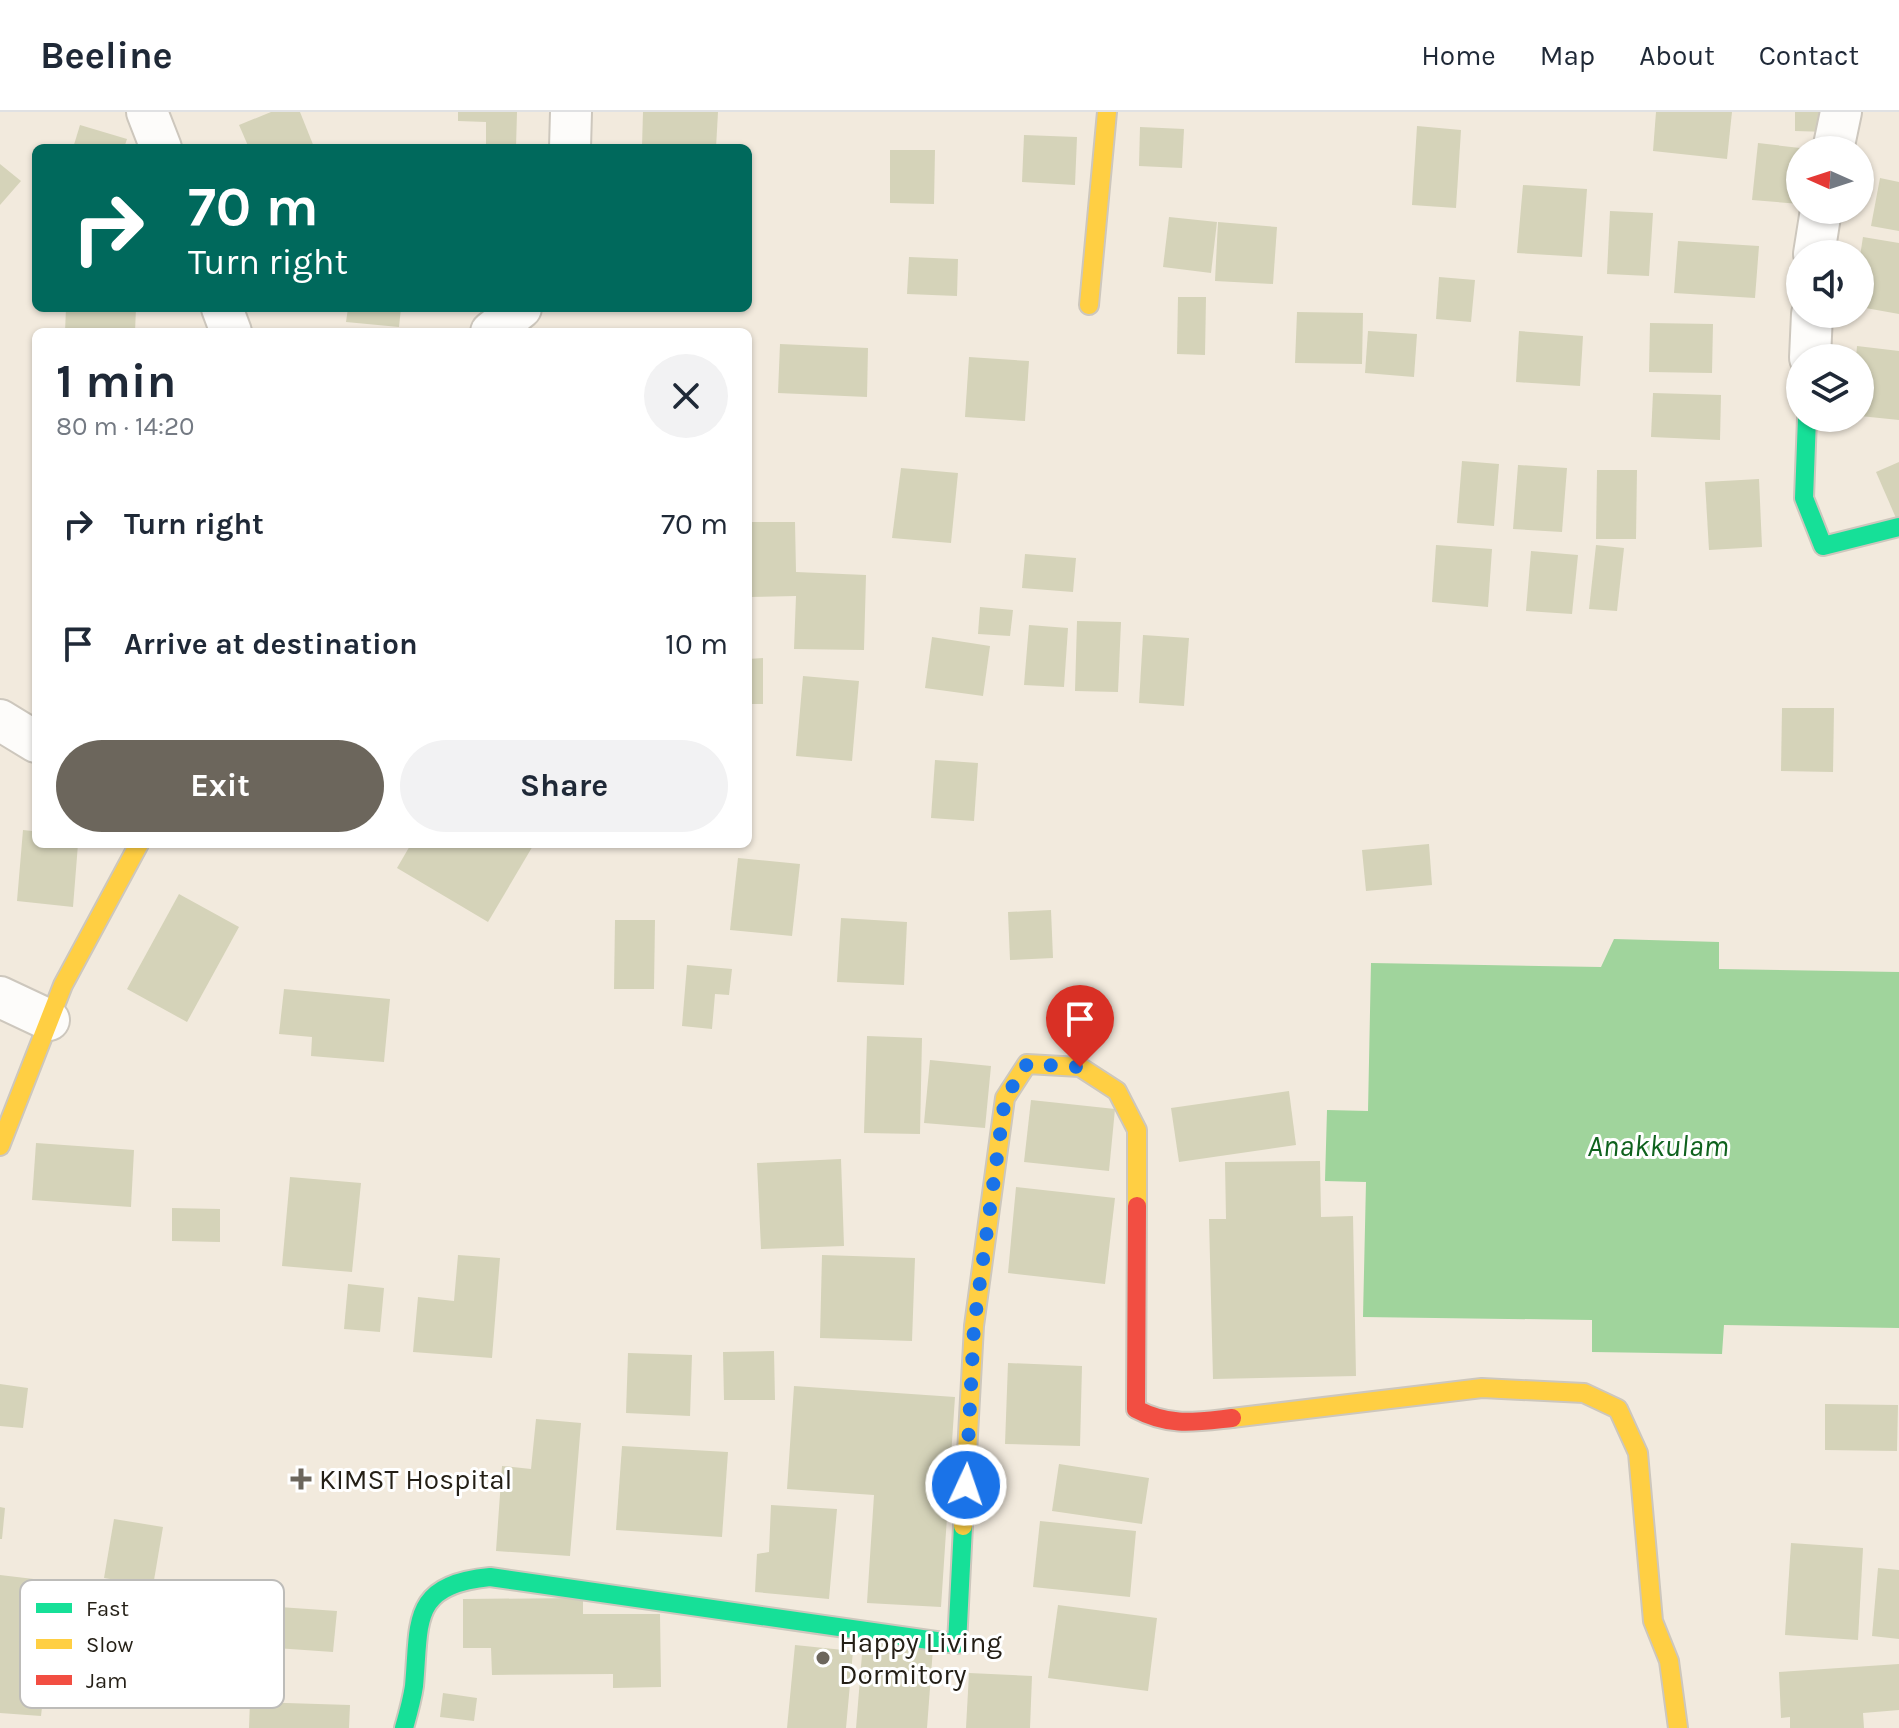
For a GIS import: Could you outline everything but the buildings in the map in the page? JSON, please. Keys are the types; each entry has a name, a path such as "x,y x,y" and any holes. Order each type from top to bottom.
{"street":[{"path":"147,112 159,144"},
{"path":"570,144 571,112"},
{"path":"1089,305 1107,112"},
{"path":"1836,136 1841,112"},
{"path":"496,328 516,312"},
{"path":"1806,432 1804,498 1823,546 1899,527"},
{"path":"0,720 32,740"},
{"path":"0,1146 63,985 137,848"},
{"path":"0,997 49,1020"},
{"path":"404,1728 413,1697 416,1644 425,1607 441,1590 467,1579 490,1577 957,1644 974,1326 1005,1098 1027,1064 1080,1067 1117,1091 1137,1130 1136,1409 1157,1420 1189,1423 1482,1388 1584,1393 1618,1409 1638,1453 1653,1621 1669,1661 1678,1728"}],"water":[{"name":"Anakkulam","path":"1614,939 1719,942 1719,969 1899,972 1899,1328 1724,1325 1722,1354 1592,1352 1592,1320 1363,1317 1366,1182 1325,1181 1327,1110 1368,1111 1371,963 1601,967"}],"traffic: fast":[{"path":"1806,432 1804,498 1823,546 1899,527"},
{"path":"404,1728 413,1691 417,1643 424,1610 432,1598 445,1588 464,1581 490,1577 957,1644 963,1526"}],"traffic: slow":[{"path":"1089,305 1107,112"},
{"path":"0,1146 63,985 137,848"},
{"path":"963,1526 974,1326 1005,1098 1027,1064 1080,1067 1117,1091 1137,1130 1137,1206"},
{"path":"1232,1418 1482,1388 1584,1393 1618,1409 1638,1453 1653,1621 1669,1661 1678,1728"}],"traffic: jam":[{"path":"1137,1206 1136,1409 1172,1421 1232,1418"}],"place":[{"name":"KIMST Hospital","path":"301,1479"},
{"name":"Happy Living Dormitory","path":"823,1658"}],"route":[{"path":"966,1485 974,1326 1005,1098 1027,1064 1080,1067"}]}
